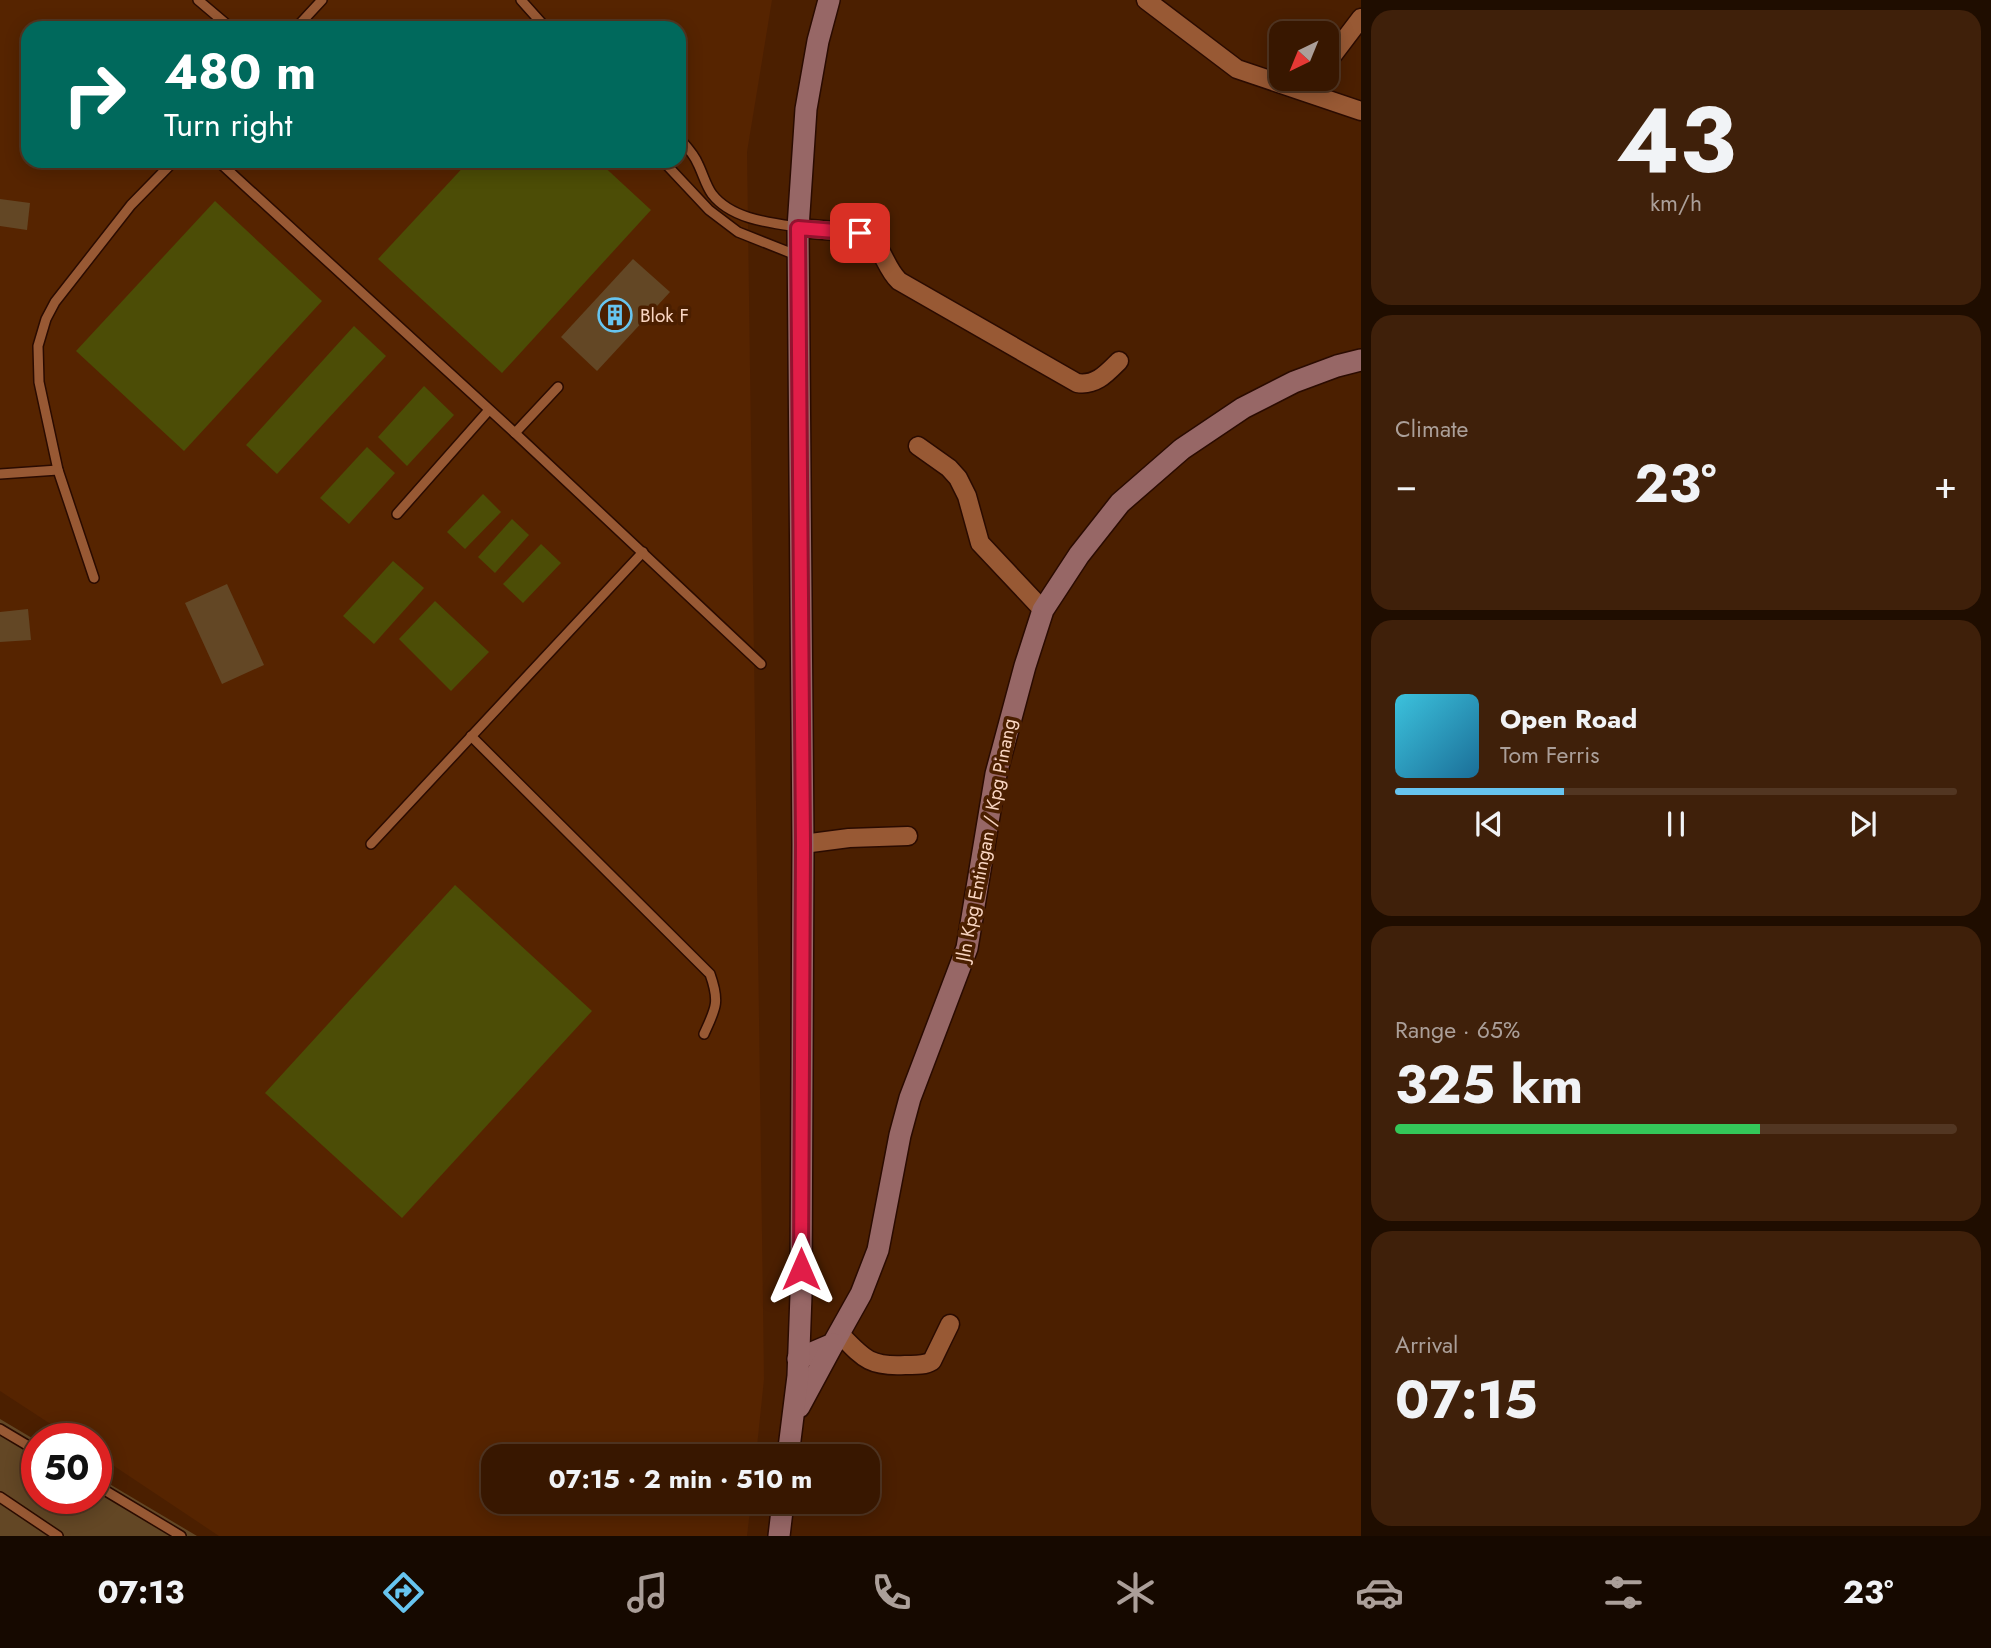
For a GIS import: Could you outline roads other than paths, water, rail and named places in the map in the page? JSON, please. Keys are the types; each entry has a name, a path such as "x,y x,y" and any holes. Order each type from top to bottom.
{"main road":[{"path":"790,1444 799,1332 803,844 798,228 806,109 828,0"},
{"name":"Jln Kpg Entingan / Kpg Pinang","path":"793,1418 865,1287 878,1250 900,1135 910,1098 967,948 996,774 1043,610 1079,555 1120,503 1182,449 1243,408 1284,387 1315,373 1361,360"},
{"path":"799,1332 836,1339"},
{"path":"798,1359 836,1339"},
{"path":"779,1536 782,1514"}],"street":[{"path":"1146,0 1168,6 1237,69 1269,76"},
{"path":"1339,47 1361,18"},
{"path":"1322,91 1361,111"},
{"path":"798,228 869,236 899,281 1077,383 1098,380 1119,360"},
{"path":"918,446 949,468 958,478 967,496 980,543 1043,610"},
{"path":"803,844 849,838 908,836"},
{"path":"836,1339 879,1365 922,1365 932,1361 950,1324"}],"lane":[{"path":"198,0 223,21"},
{"path":"302,21 322,0"},
{"path":"521,0 540,21"},
{"path":"686,146 692,152 711,193 731,209 766,222 798,228"},
{"path":"94,578 58,470 39,382 38,346 46,319 55,302 131,205 167,168"},
{"path":"226,168 515,433 761,664"},
{"path":"670,168 709,210 737,232 800,256"},
{"path":"692,191 705,180"},
{"path":"515,433 558,387"},
{"path":"397,514 489,410"},
{"path":"0,474 58,470"},
{"path":"371,844 643,552"},
{"path":"471,736 710,974 717,1005 704,1034"},
{"path":"0,1429 21,1441"},
{"path":"112,1495 181,1536"},
{"path":"0,1497 58,1536"}],"place":[{"name":"Blok F","path":"615,315"}]}
